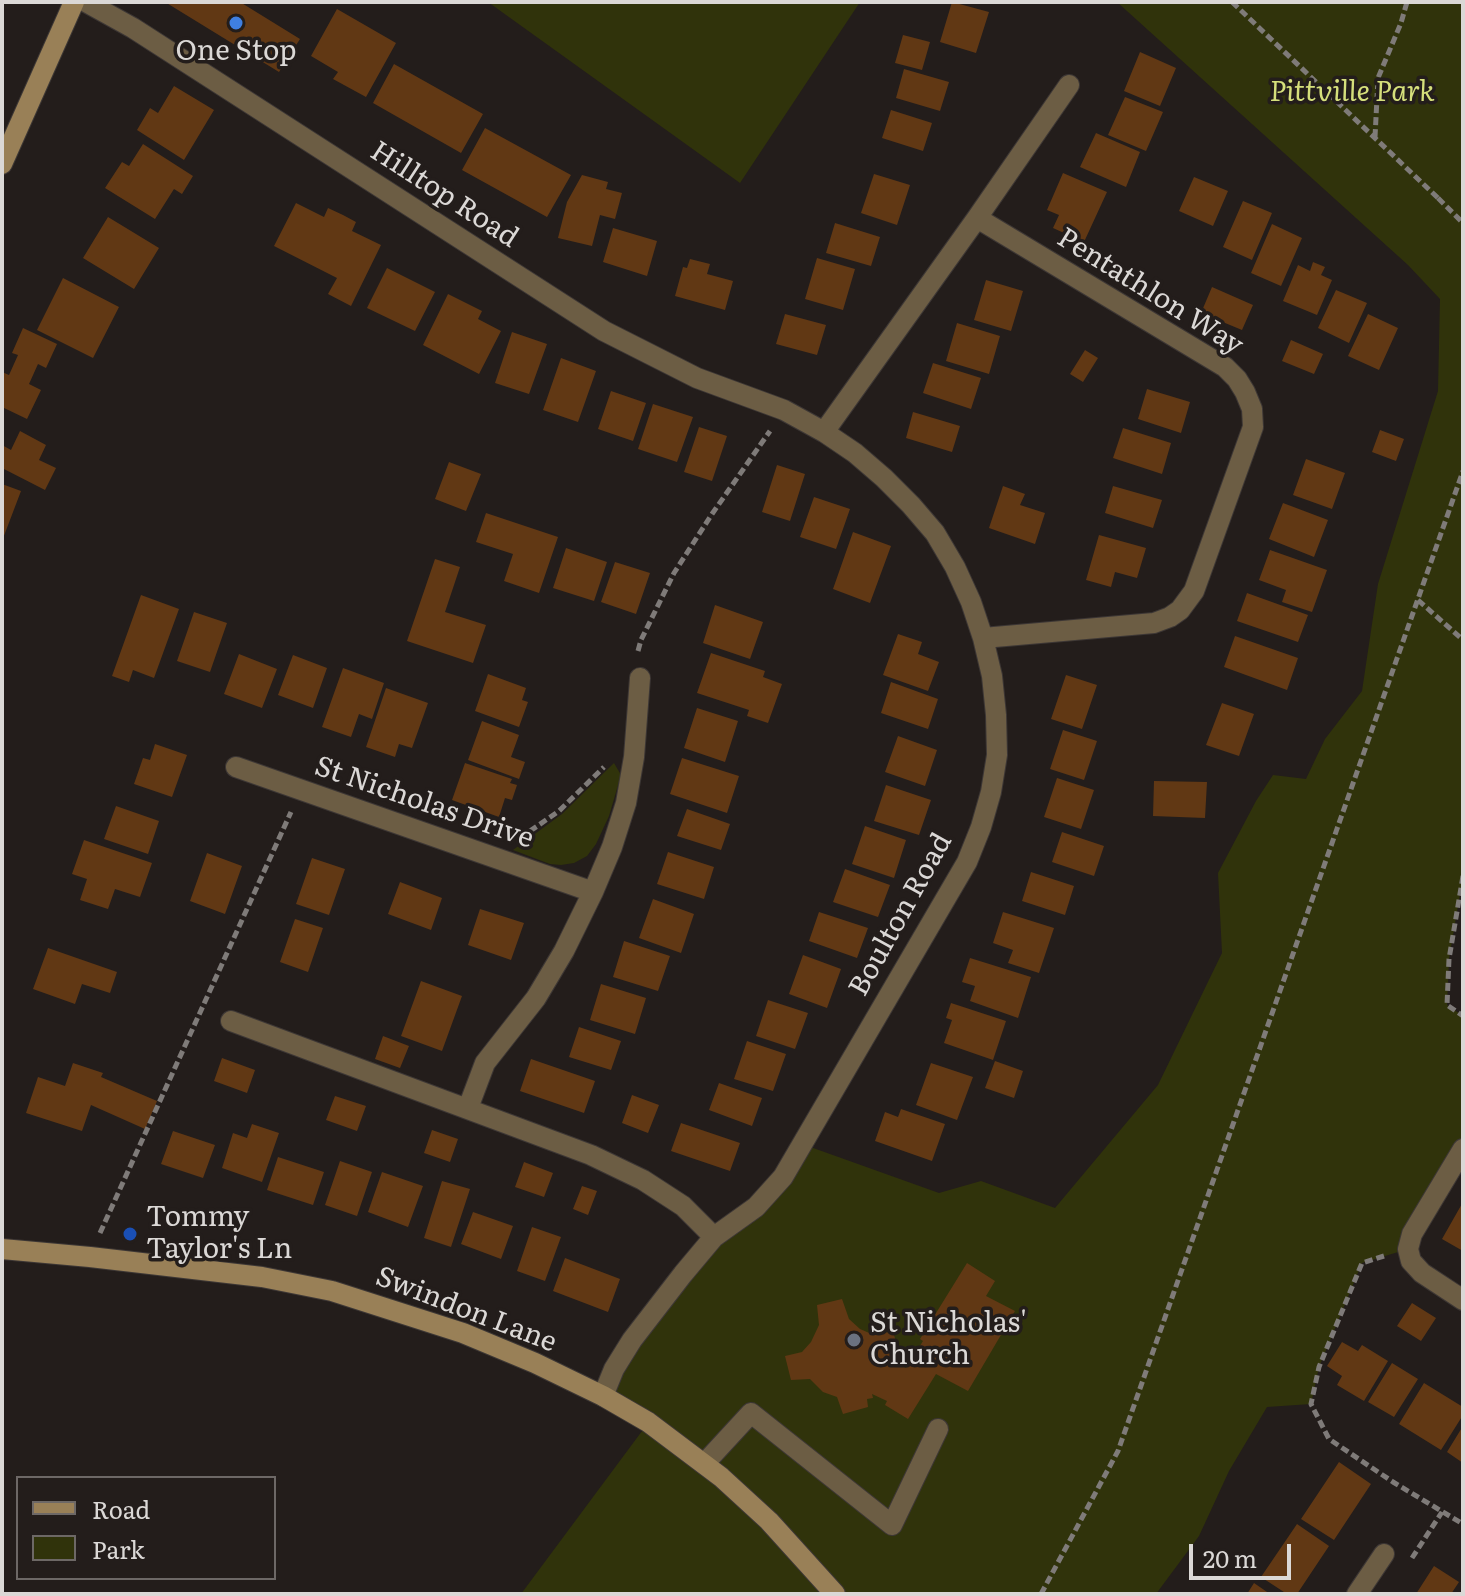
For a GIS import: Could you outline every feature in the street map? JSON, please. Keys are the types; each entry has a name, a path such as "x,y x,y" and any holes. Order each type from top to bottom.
{"street":[{"path":"2,164 74,2"},
{"name":"Hilltop Road","path":"86,2 133,28 604,331 697,378 784,410"},
{"path":"824,432 1069,85"},
{"name":"Pentathlon Way","path":"977,218 1225,367 1245,392 1252,409 1253,427 1194,591 1180,610 1154,623 983,638"},
{"name":"Boulton Road","path":"603,1396 614,1369 632,1340 683,1274 714,1237 756,1207 783,1177 948,898 967,862 991,792 997,755 993,689 983,638 960,578 935,533 884,478 855,453 784,410"},
{"path":"468,1108 485,1063 536,998 564,951 612,847 626,803 634,757 640,678"},
{"name":"St Nicholas Drive","path":"236,767 593,892"},
{"path":"231,1021 591,1155 643,1180 683,1206 714,1237"},
{"path":"1463,1149 1412,1234 1408,1249 1411,1261 1422,1273 1463,1300"},
{"name":"Swindon Lane","path":"2,1249 262,1277 332,1291 463,1333 535,1363 648,1422 721,1477 769,1521 835,1594"},
{"path":"704,1464 751,1413 892,1525 938,1429"},
{"path":"1357,1594 1384,1554"}],"path":[{"path":"1232,2 1463,223"},
{"path":"1375,138 1378,78 1407,2"},
{"path":"1425,184 1439,199"},
{"path":"640,678 636,658 641,640 674,573 784,410"},
{"path":"1041,1594 1118,1451 1463,471"},
{"path":"1418,600 1463,640"},
{"path":"494,857 559,811 636,735"},
{"path":"90,1257 301,789"},
{"path":"1463,876 1449,959 1447,1005 1463,1016"},
{"path":"1408,1249 1362,1263 1319,1367 1311,1404 1329,1439 1463,1524"},
{"path":"1384,1554 1405,1567 1442,1512"}],"green space":[{"path":"488,2 860,2 740,183"},
{"name":"Pittville Park","path":"1117,2 1463,2 1463,876 1449,959 1447,1005 1463,1016 1463,1149 1408,1249 1362,1263 1319,1367 1311,1404 1267,1407 1229,1471 1199,1536 1156,1594 521,1594 648,1423 603,1396 614,1369 802,1144 939,1193 981,1181 1055,1208 1158,1085 1222,953 1218,873 1256,801 1273,775 1306,779 1325,739 1362,691 1378,584 1438,391 1440,299 1408,265"},
{"path":"614,763 621,775 609,816 587,856 561,865 513,850 562,814"}],"building":[{"name":"One Stop","path":"165,2 240,2 300,39 279,72"},
{"path":"952,2 989,12 976,53 940,42"},
{"path":"337,9 396,43 366,97 333,79 338,72 311,56"},
{"path":"903,35 930,42 922,70 895,63"},
{"path":"1140,52 1176,68 1160,106 1124,91"},
{"path":"394,64 483,114 461,153 373,103"},
{"path":"904,69 949,82 940,111 896,98"},
{"path":"174,86 214,110 184,160 137,130 150,108 158,113"},
{"path":"1125,97 1163,112 1146,151 1108,135"},
{"path":"891,110 932,123 923,151 882,138"},
{"path":"485,128 571,175 547,217 462,170"},
{"path":"1096,133 1140,152 1126,187 1080,167"},
{"path":"143,144 193,176 182,194 174,189 155,219 105,188 122,162 129,166"},
{"path":"1063,173 1107,192 1084,242 1053,228 1059,215 1047,210"},
{"path":"874,174 910,185 897,225 861,213"},
{"path":"582,175 608,182 606,189 622,193 615,219 600,215 592,246 558,238 567,202"},
{"path":"1194,177 1228,191 1213,226 1179,211"},
{"path":"1243,201 1272,213 1252,260 1223,247"},
{"path":"296,203 324,217 328,208 343,215 356,222 352,231 381,245 351,306 328,294 337,278 274,246"},
{"path":"108,217 159,248 134,289 83,258"},
{"path":"835,223 880,237 871,266 826,253"},
{"path":"1272,224 1302,238 1281,286 1251,273"},
{"path":"613,228 657,241 647,276 603,262"},
{"path":"817,258 855,269 843,310 805,299"},
{"path":"690,259 710,264 707,274 733,281 725,310 675,296 683,267 687,268"},
{"path":"1313,262 1325,267 1321,275 1332,280 1317,315 1283,301 1298,265 1310,271"},
{"path":"387,268 435,292 415,331 367,308"},
{"path":"63,278 119,307 93,358 37,330"},
{"path":"986,280 1023,291 1011,331 974,320"},
{"path":"1212,287 1253,305 1242,330 1201,313"},
{"path":"1336,290 1367,303 1349,343 1318,328"},
{"path":"448,294 482,311 478,319 501,331 479,374 423,345"},
{"path":"785,314 826,325 817,355 776,344"},
{"path":"1368,314 1398,328 1379,370 1348,356"},
{"path":"957,323 1000,336 989,374 946,361"},
{"path":"23,328 57,344 46,368 38,364 29,384 41,390 27,419 2,407 2,372 9,375 18,355 12,353"},
{"path":"512,332 547,344 529,394 495,383"},
{"path":"1291,340 1323,354 1314,374 1282,361"},
{"path":"1085,350 1098,358 1083,382 1070,374"},
{"path":"561,358 596,371 578,422 543,410"},
{"path":"933,363 981,378 971,409 923,393"},
{"path":"1147,389 1190,402 1181,433 1138,419"},
{"path":"611,391 646,403 633,441 598,429"},
{"path":"653,404 693,417 677,462 638,449"},
{"path":"913,412 960,426 952,452 906,438"},
{"path":"699,427 727,436 712,481 684,472"},
{"path":"1123,428 1171,443 1162,474 1113,458"},
{"path":"1380,430 1404,439 1396,461 1372,452"},
{"path":"20,431 46,445 39,460 56,468 45,490 2,468 2,445 11,450"},
{"path":"1306,459 1345,473 1332,509 1293,495"},
{"path":"449,462 481,474 466,511 435,499"},
{"path":"777,465 805,474 790,521 762,512"},
{"path":"2,484 21,491 2,541"},
{"path":"1003,486 1025,494 1020,505 1045,513 1035,544 989,528"},
{"path":"1113,486 1162,500 1153,528 1105,513"},
{"path":"814,497 850,509 836,549 800,537"},
{"path":"1283,503 1328,520 1314,557 1269,539"},
{"path":"486,513 558,537 539,593 504,581 513,554 476,542"},
{"path":"853,532 891,546 870,603 833,589"},
{"path":"1099,535 1146,548 1137,578 1115,572 1111,587 1086,580"},
{"path":"566,548 607,562 594,601 553,588"},
{"path":"1270,550 1327,570 1312,612 1282,602 1286,590 1259,580"},
{"path":"435,559 460,567 445,612 486,625 473,663 407,641"},
{"path":"615,562 650,573 636,614 601,602"},
{"path":"1247,593 1308,615 1298,642 1237,621"},
{"path":"141,595 179,609 154,678 133,670 129,682 112,676"},
{"path":"715,605 763,622 750,659 703,643"},
{"path":"194,612 227,623 210,672 177,661"},
{"path":"898,634 922,642 918,654 939,662 928,691 883,675"},
{"path":"1235,636 1298,658 1287,690 1224,667"},
{"path":"711,653 765,671 763,677 782,684 768,723 747,716 749,710 697,693"},
{"path":"239,654 277,669 262,708 224,694"},
{"path":"293,655 327,668 313,708 278,695"},
{"path":"343,668 384,683 372,719 359,714 351,737 322,727"},
{"path":"488,674 526,688 522,700 528,702 519,727 475,711"},
{"path":"1066,675 1097,685 1082,729 1051,719"},
{"path":"891,682 938,699 928,729 881,713"},
{"path":"386,688 428,703 412,748 399,744 395,757 366,747"},
{"path":"1222,703 1254,714 1239,756 1206,745"},
{"path":"697,708 738,721 725,762 684,748"},
{"path":"482,721 519,735 511,757 525,762 519,779 468,760"},
{"path":"1063,730 1097,741 1084,780 1050,769"},
{"path":"898,736 937,750 925,786 885,772"},
{"path":"155,744 187,755 172,797 134,784 143,758 150,760"},
{"path":"682,758 739,776 727,813 670,794"},
{"path":"465,763 512,779 510,783 517,785 512,800 505,798 499,817 452,800"},
{"path":"1057,778 1094,790 1081,829 1044,817"},
{"path":"1154,781 1207,782 1205,818 1153,816"},
{"path":"886,785 931,800 919,835 874,821"},
{"path":"116,806 159,821 148,854 104,839"},
{"path":"687,809 730,824 721,850 677,836"},
{"path":"865,826 906,840 894,878 852,864"},
{"path":"1062,832 1104,846 1094,876 1052,862"},
{"path":"84,840 152,863 140,897 115,889 108,909 80,900 87,879 72,874"},
{"path":"668,852 714,867 704,899 657,884"},
{"path":"207,853 242,866 225,914 190,901"},
{"path":"312,858 345,869 329,915 296,904"},
{"path":"845,869 890,885 878,917 833,902"},
{"path":"1031,872 1074,886 1065,915 1022,901"},
{"path":"400,882 442,898 431,930 388,914"},
{"path":"653,899 694,914 681,953 639,938"},
{"path":"480,909 524,923 511,960 468,945"},
{"path":"819,912 868,928 857,958 809,941"},
{"path":"1003,912 1054,928 1039,973 1008,963 1013,950 993,943"},
{"path":"295,919 323,928 308,972 280,962"},
{"path":"624,941 670,956 658,991 613,977"},
{"path":"48,948 117,972 110,993 82,984 75,1004 33,989"},
{"path":"803,955 841,969 827,1008 789,994"},
{"path":"970,958 1031,977 1018,1018 970,1001 975,986 962,982"},
{"path":"421,981 462,996 442,1051 401,1036"},
{"path":"601,984 646,998 635,1034 590,1020"},
{"path":"768,1000 808,1013 795,1049 756,1036"},
{"path":"951,1003 1006,1021 993,1060 944,1043 952,1020 946,1018"},
{"path":"579,1027 621,1041 611,1070 569,1057"},
{"path":"383,1036 409,1046 400,1068 375,1059"},
{"path":"747,1041 786,1054 773,1091 734,1079"},
{"path":"222,1058 255,1070 247,1093 214,1081"},
{"path":"531,1059 595,1081 584,1113 520,1091"},
{"path":"995,1061 1023,1071 1014,1098 985,1088"},
{"path":"73,1063 103,1073 101,1077 157,1101 145,1129 91,1105 82,1131 26,1113 38,1077 65,1086"},
{"path":"931,1063 973,1077 957,1120 916,1105"},
{"path":"719,1083 762,1098 752,1126 709,1110"},
{"path":"632,1095 659,1105 648,1133 622,1123"},
{"path":"335,1096 366,1106 357,1131 326,1120"},
{"path":"901,1109 945,1124 932,1161 875,1141 885,1112 898,1117"},
{"path":"681,1123 740,1143 730,1171 671,1151"},
{"path":"252,1124 279,1133 262,1182 222,1168 233,1133 247,1138"},
{"path":"432,1130 458,1139 450,1162 424,1153"},
{"path":"173,1131 215,1145 203,1178 161,1164"},
{"path":"278,1157 324,1172 313,1205 267,1190"},
{"path":"340,1161 372,1172 357,1216 325,1205"},
{"path":"524,1162 553,1173 544,1197 515,1187"},
{"path":"382,1172 423,1186 408,1227 368,1212"},
{"path":"442,1181 470,1189 451,1247 424,1238"},
{"path":"582,1186 597,1191 588,1215 573,1209"},
{"path":"1463,1202 1463,1251 1442,1239"},
{"path":"473,1212 513,1226 501,1259 461,1244"},
{"path":"532,1227 561,1237 545,1281 517,1271"},
{"path":"565,1258 620,1279 608,1312 553,1291"},
{"name":"St Nicholas' Church","path":"967,1263 995,1281 986,1296 1015,1311 968,1391 936,1374 908,1419 885,1405 887,1401 872,1394 873,1398 867,1399 868,1407 843,1414 837,1397 823,1392 810,1379 791,1380 785,1356 802,1352 811,1342 819,1325 817,1305 842,1299 849,1319 860,1329 874,1335 893,1331 900,1357 892,1360 906,1368 923,1341 920,1339"},
{"path":"1412,1303 1436,1318 1421,1341 1397,1326"},
{"path":"1342,1342 1358,1351 1362,1345 1388,1361 1364,1401 1337,1385 1342,1376 1327,1366"},
{"path":"1392,1363 1418,1379 1394,1417 1368,1402"},
{"path":"1424,1383 1463,1407 1463,1415 1441,1450 1399,1424"},
{"path":"1463,1426 1463,1463 1447,1452"},
{"path":"1339,1462 1371,1484 1334,1540 1301,1519"},
{"path":"1297,1524 1329,1546 1297,1594 1287,1594 1261,1577"},
{"path":"1434,1566 1459,1582 1451,1594 1416,1594"},
{"path":"1254,1583 1270,1594 1247,1594"}],"place":[{"name":"One Stop","path":"236,23"},
{"name":"Tommy Taylor's Ln","path":"130,1234"},
{"name":"St Nicholas' Church","path":"854,1340"}]}
